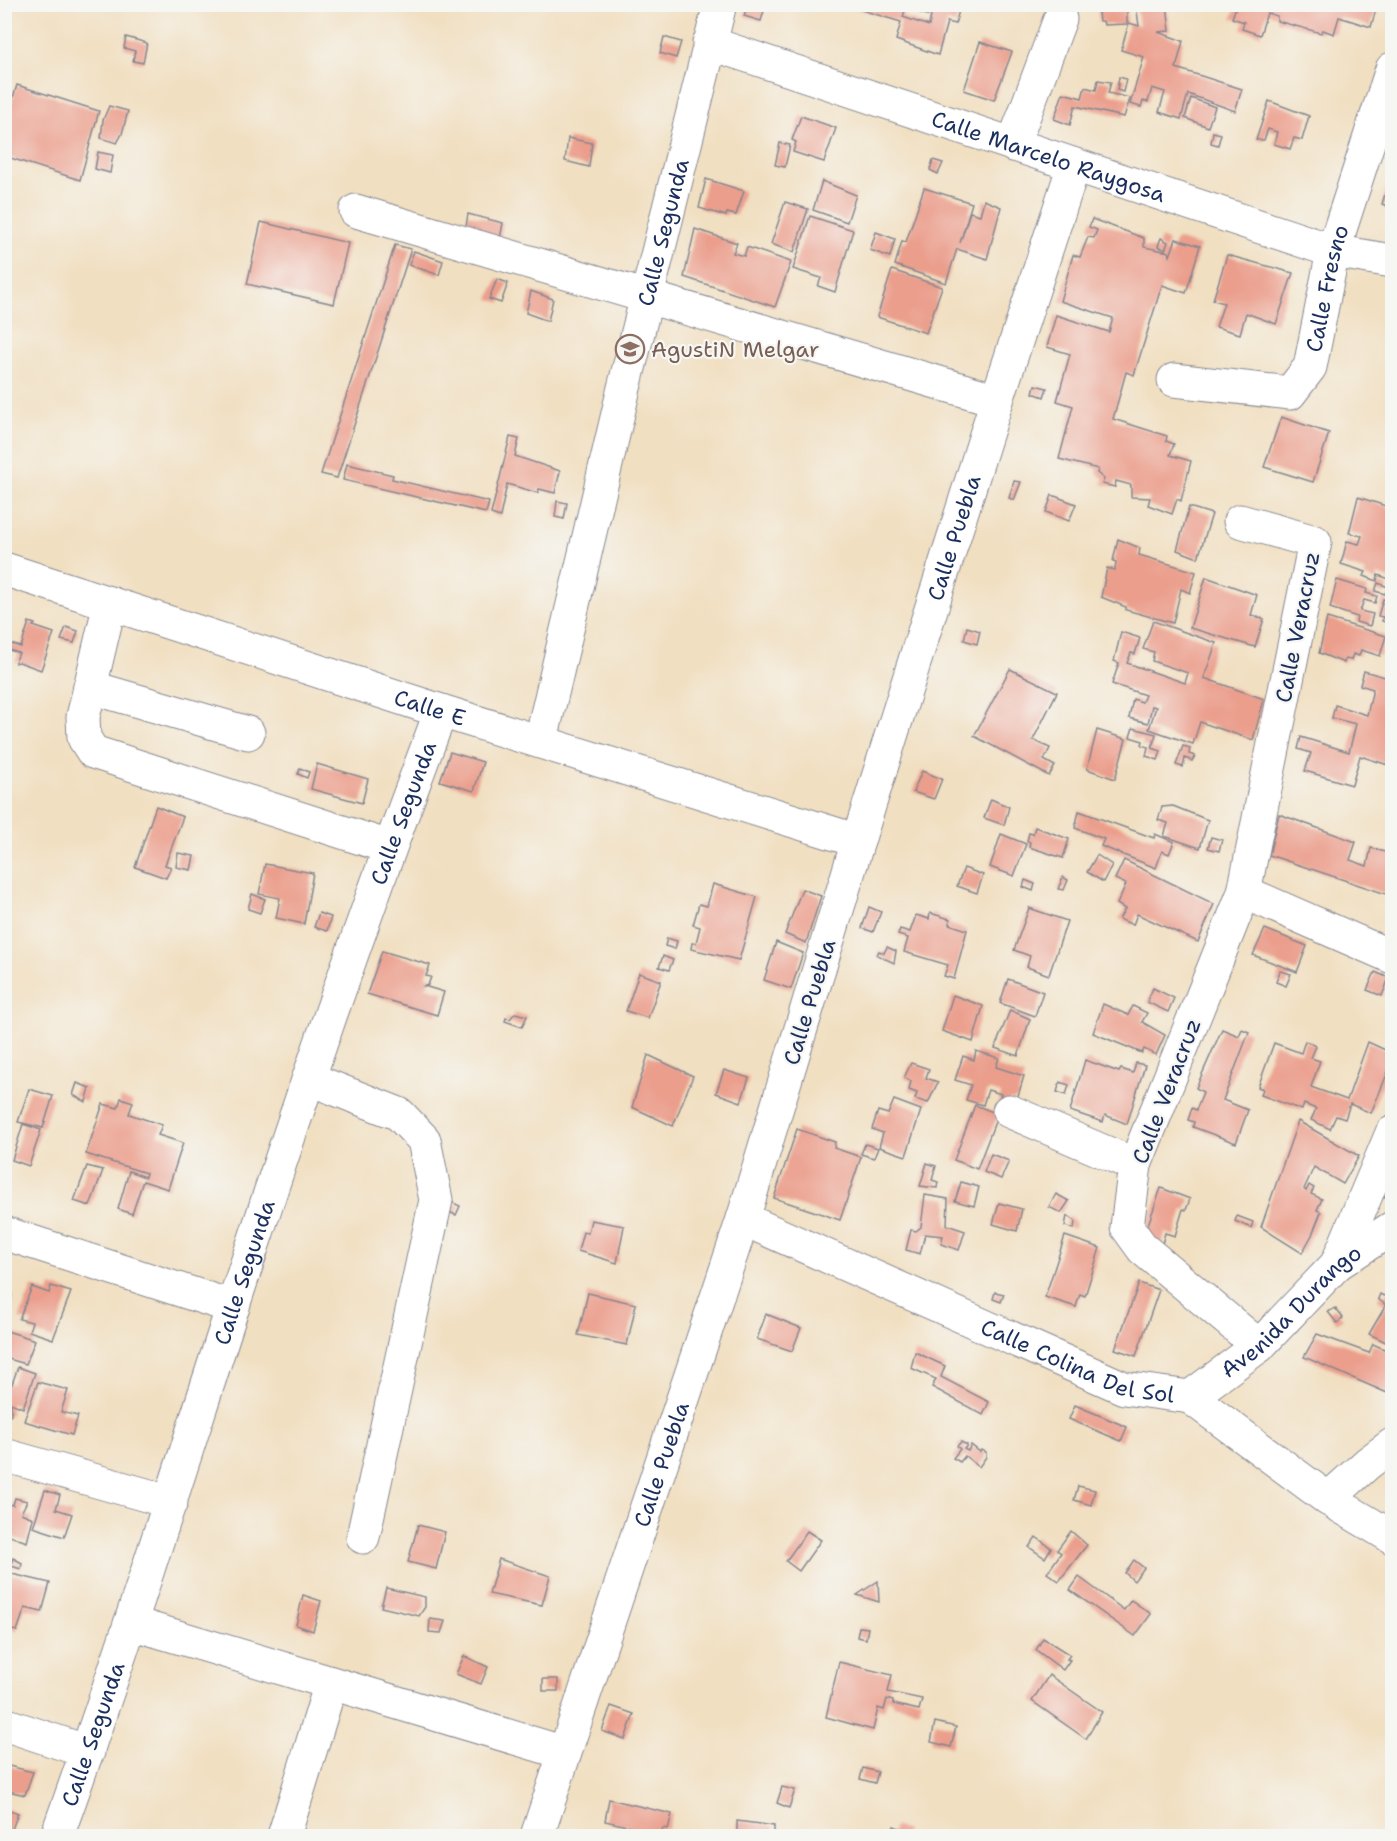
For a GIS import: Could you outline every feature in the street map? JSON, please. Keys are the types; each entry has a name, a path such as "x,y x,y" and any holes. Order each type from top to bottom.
{"street":[{"name":"Calle Segunda","path":"542,740 720,4"},
{"path":"1013,144 1060,19"},
{"name":"Calle Marcelo Raygosa","path":"710,43 1333,251 1392,261"},
{"name":"Calle Fresno","path":"1174,380 1290,393 1310,367 1333,251 1392,69"},
{"name":"Calle Puebla","path":"537,1836 743,1219 858,841 997,400 1074,165"},
{"path":"356,211 648,299 997,400"},
{"name":"Calle Veracruz","path":"1240,521 1315,542 1244,892 1135,1165 1126,1227 1143,1249 1259,1346"},
{"name":"Calle E","path":"4,569 441,711 542,740 858,841"},
{"path":"110,603 83,717 84,738 93,752 389,847"},
{"path":"90,687 248,733"},
{"name":"Calle Segunda","path":"57,1836 88,1752 233,1307 389,847 441,711"},
{"path":"1244,892 1392,957"},
{"path":"310,1079 399,1114 424,1140 436,1200 363,1536"},
{"path":"1009,1111 1135,1165"},
{"path":"1337,1264 1392,1133"},
{"name":"Calle Colina Del Sol","path":"743,1219 1124,1388 1190,1397 1328,1499 1392,1537"},
{"name":"Avenida Durango","path":"1190,1397 1259,1346 1337,1264 1392,1228"},
{"path":"4,1233 233,1307"},
{"path":"1328,1499 1368,1462 1392,1445"},
{"path":"4,1455 171,1502"},
{"path":"131,1623 565,1753"},
{"path":"284,1836 331,1683"},
{"path":"4,1724 88,1752"}],"building":[{"path":"748,4 766,4 761,21 744,16"},
{"path":"853,4 907,4 903,17 929,26 931,16 920,13 923,4 961,4 955,24 947,22 938,55 896,40 901,22 852,7"},
{"path":"1097,4 1127,4 1127,24 1104,25 1103,21 1099,21"},
{"path":"1136,4 1167,4 1170,31 1158,32 1183,41 1176,68 1242,89 1235,111 1188,94 1181,119 1159,112 1165,92 1152,88 1148,102 1143,101 1141,107 1130,104 1144,57 1121,50 1129,23 1139,26"},
{"path":"1237,4 1371,4 1377,6 1371,27 1339,17 1334,34 1323,30 1321,33 1277,21 1277,16 1267,13 1260,35 1242,29 1244,22 1232,18"},
{"path":"126,37 147,43 143,63 133,61 135,51 124,48"},
{"path":"664,37 681,42 676,58 660,53"},
{"path":"980,42 1012,52 994,100 964,90"},
{"path":"1119,77 1126,79 1123,92 1117,90"},
{"path":"1098,80 1111,82 1108,93 1130,98 1124,117 1075,106 1070,125 1054,119 1063,93 1082,98 1085,87 1096,90"},
{"path":"17,85 99,111 80,180 4,156 4,127"},
{"path":"1191,98 1215,107 1208,127 1185,118"},
{"path":"1269,101 1309,116 1302,140 1294,138 1290,149 1274,144 1277,132 1268,129 1264,140 1256,140"},
{"path":"109,106 128,111 122,134 117,143 101,138 103,120"},
{"path":"801,116 836,128 824,162 793,152 796,142 792,140"},
{"path":"1213,132 1221,134 1218,145 1211,143"},
{"path":"568,138 592,143 589,167 565,161"},
{"path":"780,143 790,145 785,167 775,165"},
{"path":"98,152 113,155 110,173 95,169"},
{"path":"933,160 943,163 938,174 930,170"},
{"path":"1390,178 1392,179 1392,208 1382,204"},
{"path":"706,179 744,191 736,215 727,213 726,216 699,208"},
{"path":"822,181 856,195 847,222 813,210"},
{"path":"924,188 972,203 960,243 970,212 980,215 984,200 1001,207 987,259 957,249 946,283 895,265 902,241 906,242"},
{"path":"785,202 808,209 794,252 771,244"},
{"path":"468,214 503,223 496,260 462,252"},
{"path":"810,216 853,230 835,292 818,286 821,278 793,269"},
{"path":"1092,219 1144,238 1144,247 1169,252 1170,256 1176,239 1200,246 1186,293 1162,285 1134,375 1126,372 1113,419 1167,436 1166,441 1174,444 1170,455 1191,461 1181,501 1177,499 1172,514 1148,505 1150,498 1131,497 1131,485 1116,481 1115,487 1102,484 1104,479 1097,473 1098,469 1059,459 1073,406 1057,401 1070,354 1047,347 1056,315 1109,332 1113,318 1060,301 1073,255 1080,257 1088,237 1094,238 1097,230 1089,227"},
{"path":"261,222 348,243 334,304 247,284"},
{"path":"695,229 737,243 733,253 744,256 747,247 791,262 775,307 684,277"},
{"path":"876,232 895,239 890,257 870,250"},
{"path":"1161,238 1168,242 1165,250 1158,246"},
{"path":"395,245 411,249 337,478 321,474"},
{"path":"414,251 443,261 439,275 409,265"},
{"path":"1227,255 1293,273 1276,324 1246,313 1240,334 1216,327 1224,303 1213,300"},
{"path":"892,270 942,287 926,333 877,317"},
{"path":"497,279 508,283 501,303 489,299"},
{"path":"531,291 553,299 548,321 526,313"},
{"path":"1035,385 1047,388 1044,397 1033,393"},
{"path":"1281,417 1329,433 1313,482 1264,467"},
{"path":"510,437 519,439 515,456 560,471 555,493 539,489 538,493 507,484 500,517 491,514"},
{"path":"347,464 393,475 392,479 489,502 486,513 343,480"},
{"path":"1014,481 1021,482 1014,500 1009,498"},
{"path":"1052,495 1076,504 1069,521 1046,512"},
{"path":"1358,497 1392,508 1392,580 1378,575 1377,581 1364,576 1366,572 1341,564 1347,541 1359,544 1362,536 1349,533"},
{"path":"557,501 567,503 564,519 555,517"},
{"path":"1189,507 1212,514 1198,558 1177,550"},
{"path":"1118,539 1140,548 1139,555 1196,572 1190,593 1181,589 1173,623 1126,610 1126,607 1101,597 1107,568 1115,570 1116,562 1113,561"},
{"path":"1206,577 1257,595 1251,615 1264,619 1255,647 1190,628"},
{"path":"1337,580 1367,589 1366,593 1377,596 1375,603 1364,600 1360,611 1373,614 1370,626 1356,622 1357,617 1330,608"},
{"path":"1378,583 1388,587 1385,594 1375,591"},
{"path":"1383,599 1392,602 1392,624 1382,621 1383,617 1378,616"},
{"path":"1327,618 1386,636 1380,656 1361,650 1359,656 1353,654 1351,660 1345,659 1344,663 1319,653"},
{"path":"1153,621 1216,643 1204,678 1264,699 1253,740 1200,722 1193,744 1149,729 1156,707 1152,706 1148,723 1129,718 1133,699 1142,702 1145,695 1112,684 1119,663 1114,661 1121,632 1140,638 1135,654 1131,653 1127,663 1185,683 1188,673 1152,661 1154,652 1143,649"},
{"path":"29,622 35,624 33,626 54,633 41,670 19,662 15,663 19,653 9,650 11,644 21,647"},
{"path":"66,627 78,631 74,643 61,640"},
{"path":"967,627 980,631 977,644 964,640"},
{"path":"1010,669 1057,692 1033,740 1050,748 1044,760 1055,766 1049,776 974,736"},
{"path":"1364,671 1392,679 1391,766 1360,756 1352,785 1305,771 1311,753 1298,749 1301,737 1349,752 1356,724 1332,718 1335,705 1367,715 1373,689 1360,685"},
{"path":"1133,728 1156,734 1152,748 1161,751 1158,760 1146,756 1148,747 1142,745 1143,741 1130,737"},
{"path":"1097,730 1126,739 1115,779 1087,769"},
{"path":"1183,746 1190,748 1189,754 1195,756 1192,761 1185,758 1183,767 1176,765"},
{"path":"450,752 483,762 474,791 440,781"},
{"path":"317,764 368,779 362,803 311,789"},
{"path":"300,768 309,772 307,778 298,774"},
{"path":"922,771 942,779 934,799 913,792"},
{"path":"991,799 1009,807 1004,825 984,818"},
{"path":"156,806 183,817 165,865 171,867 166,878 135,867"},
{"path":"1173,806 1208,820 1200,848 1164,836 1168,823 1158,820 1162,807"},
{"path":"1079,811 1154,838 1155,834 1174,842 1169,854 1162,851 1156,868 1101,846 1104,839 1075,828"},
{"path":"1279,814 1356,842 1350,860 1367,866 1371,848 1392,854 1392,896 1269,855"},
{"path":"1035,827 1069,839 1063,858 1029,847 1030,842 1027,841 1029,833 1033,834"},
{"path":"1001,834 1026,844 1014,876 990,867"},
{"path":"1211,837 1222,840 1219,851 1208,848"},
{"path":"178,853 194,856 191,870 176,867"},
{"path":"1097,855 1112,865 1103,882 1087,872"},
{"path":"1124,860 1214,904 1198,942 1137,914 1133,925 1119,919 1125,909 1117,904 1126,884 1115,879"},
{"path":"265,864 313,873 304,924 276,918 280,898 259,894"},
{"path":"964,868 983,875 977,893 957,886"},
{"path":"1063,877 1068,880 1064,890 1058,889"},
{"path":"1025,880 1035,884 1033,891 1023,887"},
{"path":"713,884 757,897 739,960 691,949 692,943 696,943 700,927 693,925 699,904 707,906"},
{"path":"802,889 821,896 806,943 785,934"},
{"path":"252,894 265,899 260,913 248,909"},
{"path":"869,907 881,912 873,932 862,928"},
{"path":"1029,908 1067,921 1049,975 1027,967 1030,956 1014,950"},
{"path":"319,913 331,917 327,931 314,927"},
{"path":"930,913 950,919 949,924 967,930 954,979 944,976 948,965 904,952 908,938 898,935 900,929 910,932 916,915 929,919"},
{"path":"1265,929 1307,946 1297,972 1253,955"},
{"path":"667,938 677,941 675,949 665,946"},
{"path":"776,942 803,953 791,989 764,980"},
{"path":"887,947 896,951 894,963 877,955 879,951 884,953"},
{"path":"382,951 430,965 426,976 431,977 428,985 424,986 444,992 437,1015 367,994"},
{"path":"663,956 673,960 669,970 659,967"},
{"path":"1280,971 1291,974 1286,986 1276,982"},
{"path":"1375,972 1389,978 1382,996 1367,990"},
{"path":"639,973 661,981 648,1018 626,1011"},
{"path":"1008,979 1043,992 1035,1016 1000,1003"},
{"path":"1153,988 1174,998 1168,1012 1147,1002"},
{"path":"953,995 983,1006 973,1042 942,1031"},
{"path":"1103,1004 1128,1015 1133,1006 1147,1013 1142,1022 1165,1035 1156,1055 1144,1049 1142,1053 1093,1033"},
{"path":"1010,1010 1030,1019 1018,1056 995,1048"},
{"path":"515,1013 527,1016 522,1027 505,1021"},
{"path":"1222,1029 1239,1036 1242,1029 1249,1032 1223,1100 1248,1110 1236,1143 1193,1127 1194,1122 1188,1120 1192,1108 1196,1110 1203,1092 1196,1088"},
{"path":"1305,1041 1316,1046 1311,1058 1320,1061 1311,1087 1347,1100 1368,1042 1392,1053 1392,1062 1371,1113 1350,1104 1345,1119 1336,1116 1330,1129 1311,1120 1316,1109 1304,1104 1302,1110 1261,1095 1263,1089 1258,1087 1274,1043 1301,1053"},
{"path":"976,1051 999,1058 996,1067 1024,1076 1017,1099 998,1103 1001,1094 988,1090 983,1105 966,1100 971,1085 955,1080 963,1056 974,1060"},
{"path":"648,1055 693,1076 673,1126 632,1107"},
{"path":"1085,1060 1119,1072 1121,1069 1133,1073 1136,1063 1145,1065 1127,1124 1105,1115 1103,1122 1070,1111"},
{"path":"911,1063 929,1069 926,1078 938,1082 928,1103 915,1099 917,1093 909,1090 911,1081 904,1078"},
{"path":"724,1070 749,1078 741,1102 716,1093"},
{"path":"1060,1082 1069,1085 1066,1095 1057,1092"},
{"path":"77,1083 90,1088 86,1102 73,1095"},
{"path":"29,1089 53,1096 43,1128 18,1122"},
{"path":"121,1098 133,1102 129,1114 162,1125 158,1135 183,1143 168,1189 143,1181 132,1214 118,1209 129,1171 145,1177 146,1173 86,1154 103,1104 118,1108"},
{"path":"894,1100 921,1110 906,1156 879,1147 883,1133 872,1129 878,1111 888,1114"},
{"path":"975,1105 998,1114 977,1169 954,1160"},
{"path":"1298,1121 1359,1156 1343,1184 1314,1167 1304,1189 1306,1191 1309,1185 1314,1188 1311,1194 1322,1199 1317,1210 1321,1212 1302,1253 1261,1227"},
{"path":"23,1124 41,1130 29,1166 12,1160"},
{"path":"797,1129 835,1142 834,1148 861,1157 840,1220 774,1198"},
{"path":"865,1144 878,1148 874,1158 861,1154"},
{"path":"991,1154 1009,1161 1001,1179 984,1172"},
{"path":"927,1163 936,1166 932,1180 938,1182 937,1188 920,1186"},
{"path":"87,1166 103,1170 90,1206 74,1201"},
{"path":"1388,1176 1392,1178 1392,1194 1384,1197 1381,1190"},
{"path":"961,1182 979,1187 974,1206 955,1201"},
{"path":"1161,1188 1190,1199 1186,1210 1183,1209 1175,1236 1165,1233 1162,1244 1144,1236"},
{"path":"1056,1194 1069,1201 1061,1213 1049,1207"},
{"path":"925,1195 948,1199 947,1225 965,1231 959,1250 941,1244 943,1236 925,1234 920,1254 906,1250 911,1230 916,1231 921,1227"},
{"path":"443,1198 460,1206 456,1215 440,1208"},
{"path":"999,1203 1022,1209 1017,1231 993,1224"},
{"path":"1067,1216 1075,1221 1074,1229 1065,1226"},
{"path":"1237,1216 1253,1222 1251,1228 1235,1221"},
{"path":"591,1220 624,1226 617,1263 578,1251 583,1232 588,1233"},
{"path":"1065,1236 1100,1248 1085,1296 1080,1294 1076,1307 1045,1297"},
{"path":"1139,1283 1159,1290 1136,1356 1115,1349"},
{"path":"51,1286 71,1292 53,1339 29,1331 32,1322 19,1319 32,1287 49,1293"},
{"path":"1392,1289 1392,1345 1369,1334 1386,1305 1378,1299 1380,1294 1384,1296"},
{"path":"995,1292 1004,1294 1001,1302 993,1299"},
{"path":"588,1293 636,1304 627,1345 578,1335"},
{"path":"4,1294 12,1295 10,1307 4,1306"},
{"path":"1335,1308 1343,1318 1337,1323 1328,1312"},
{"path":"766,1314 801,1328 792,1351 757,1339"},
{"path":"4,1330 35,1340 26,1364 5,1358"},
{"path":"1317,1334 1369,1353 1373,1344 1391,1352 1392,1349 1392,1395 1304,1357"},
{"path":"915,1352 945,1366 941,1377 989,1402 983,1415 932,1387 936,1379 911,1368"},
{"path":"18,1367 35,1373 23,1408 11,1403 11,1415 4,1415 4,1381 12,1384"},
{"path":"38,1382 68,1390 61,1412 78,1416 72,1435 24,1421"},
{"path":"1075,1405 1127,1427 1121,1441 1069,1419"},
{"path":"961,1442 967,1445 964,1449 968,1451 971,1445 980,1452 981,1450 986,1452 986,1457 979,1467 965,1456 960,1462 953,1458 960,1449 957,1446"},
{"path":"1078,1486 1095,1490 1091,1505 1074,1500"},
{"path":"45,1490 60,1495 56,1509 72,1514 64,1537 33,1527"},
{"path":"15,1498 27,1501 21,1513 33,1518 27,1542 4,1534 4,1503 13,1505"},
{"path":"418,1525 445,1532 436,1569 408,1562"},
{"path":"807,1531 821,1540 799,1571 786,1561"},
{"path":"1071,1531 1087,1545 1059,1581 1047,1573 1061,1553 1057,1550"},
{"path":"1036,1537 1051,1548 1045,1558 1029,1547"},
{"path":"13,1558 22,1563 21,1569 11,1566"},
{"path":"499,1559 550,1576 542,1605 489,1594"},
{"path":"1134,1560 1144,1568 1134,1581 1125,1573"},
{"path":"12,1574 50,1583 42,1612 25,1608 17,1631 4,1628 4,1598"},
{"path":"1079,1577 1124,1610 1131,1600 1151,1614 1135,1636 1070,1590"},
{"path":"878,1581 879,1602 857,1595"},
{"path":"386,1588 425,1597 425,1607 419,1616 381,1607"},
{"path":"303,1595 321,1601 313,1631 296,1625"},
{"path":"430,1619 445,1621 441,1633 429,1632"},
{"path":"859,1627 868,1628 866,1639 857,1637"},
{"path":"1043,1638 1070,1655 1067,1659 1070,1660 1063,1670 1036,1650"},
{"path":"464,1656 488,1667 481,1684 456,1674"},
{"path":"839,1662 892,1675 888,1692 922,1699 919,1710 893,1704 893,1701 887,1699 884,1710 878,1708 873,1730 826,1717"},
{"path":"1049,1675 1102,1712 1086,1739 1032,1701"},
{"path":"543,1679 558,1679 558,1691 543,1691"},
{"path":"611,1706 634,1714 625,1739 602,1731"},
{"path":"935,1722 956,1727 951,1747 931,1742"},
{"path":"5,1765 33,1772 25,1795 4,1790"},
{"path":"863,1768 878,1772 875,1783 860,1779"},
{"path":"782,1787 795,1790 789,1808 777,1803"},
{"path":"609,1799 672,1814 668,1829 663,1828 660,1836 633,1836 636,1828 605,1821"},
{"path":"4,1808 18,1813 10,1835 4,1834"},
{"path":"737,1821 774,1826 774,1836 737,1836"},
{"path":"894,1826 906,1831 904,1836 891,1835"}],"place":[{"name":"AgustiN Melgar","path":"630,349"}]}
